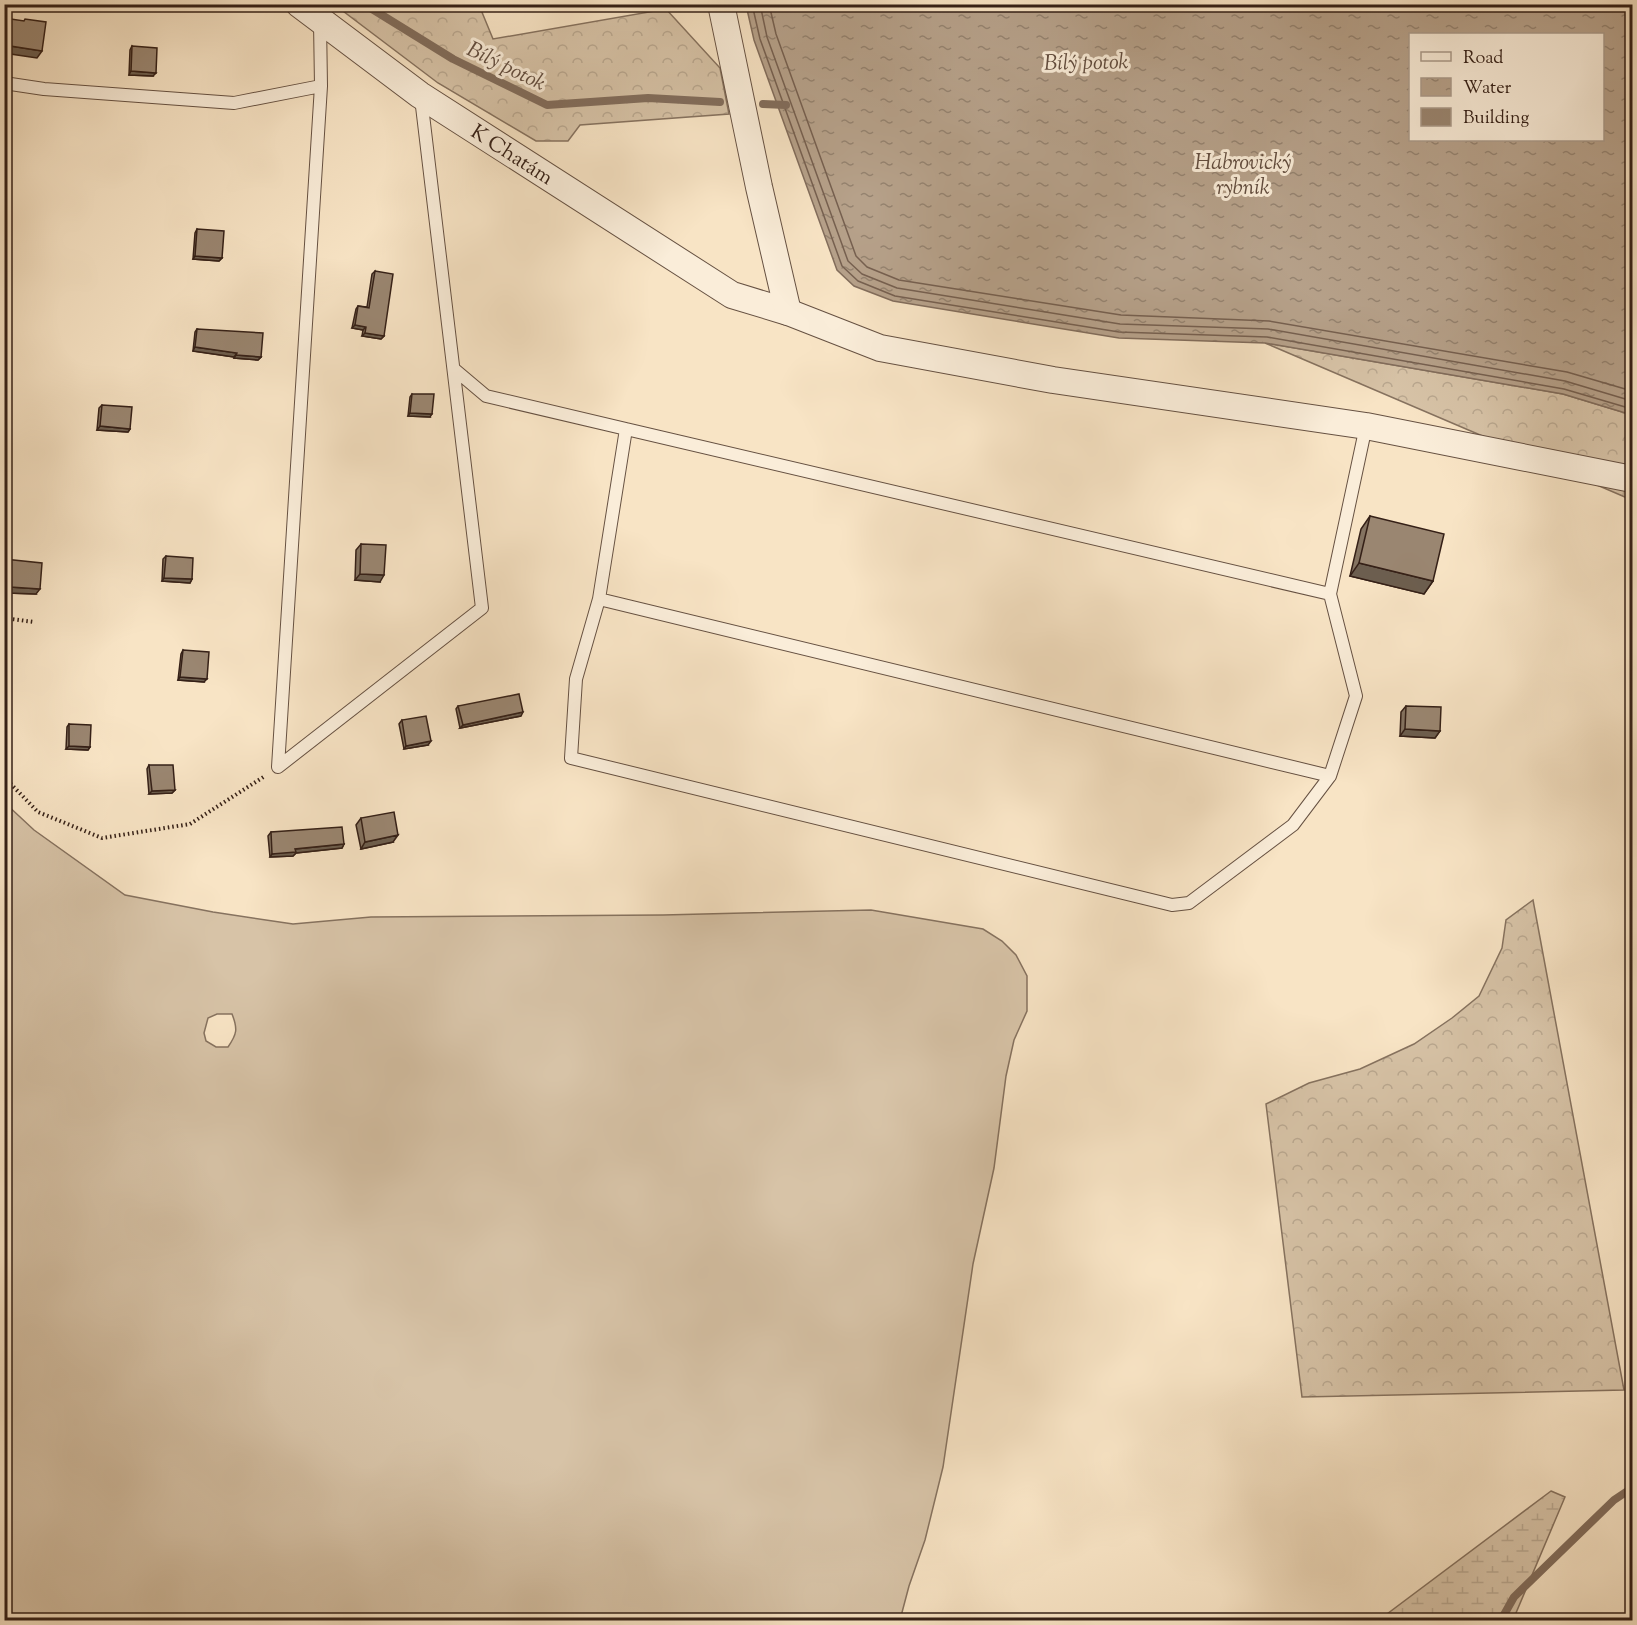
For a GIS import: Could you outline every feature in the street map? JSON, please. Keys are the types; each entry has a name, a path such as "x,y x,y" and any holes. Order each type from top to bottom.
{"street":[{"name":"K Chatám","path":"298,4 420,95 732,295 788,312 880,348 1053,380 1366,426 1632,479"},
{"path":"720,4 756,176 788,312"}],"lane":[{"path":"278,767 321,86 320,21"},
{"path":"4,83 44,89 234,103 321,86"},
{"path":"278,767 482,608 420,95"},
{"path":"454,369 486,396 1330,594"},
{"path":"626,429 599,599 576,678 571,758 1172,905 1190,903 1293,825 1330,776 1356,696 1330,594 1366,426"},
{"path":"599,599 1330,776"}],"path":[{"path":"4,618 34,622"},
{"path":"4,777 38,812 102,838 190,824 278,767"}],"green space":[{"path":"335,5 479,5 493,39 666,9 720,68 729,114 580,125 568,141 536,141 438,83"},
{"path":"1265,343 1563,394 1632,415 1632,500"},
{"path":"5,803 34,830 125,895 213,912 293,924 371,917 663,915 871,910 983,929 1002,941 1016,955 1027,976 1027,1011 1014,1040 1006,1076 994,1168 973,1264 943,1467 925,1540 900,1620 5,1620","holes":["217,1014 232,1014 236,1031 228,1047 216,1047 206,1041 204,1033 208,1018"]},
{"path":"1533,900 1624,1390 1302,1397 1266,1104 1309,1083 1360,1069 1414,1044 1452,1018 1479,996 1502,948 1506,920"},
{"path":"1551,1491 1565,1497 1513,1620 1379,1620"}],"water":[{"name":"Habrovický rybník","path":"746,5 1632,5 1632,415 1563,394 1265,343 1119,338 893,301 854,286 837,270 754,40"}],"building":[{"path":"4,18 46,22 42,51 4,45"},
{"path":"132,46 157,48 156,73 131,71"},
{"path":"197,229 224,231 222,258 195,256"},
{"path":"375,271 393,274 384,336 365,333 366,327 355,325 358,306 369,308"},
{"path":"197,329 263,333 261,357 195,347"},
{"path":"412,394 434,394 432,414 410,413"},
{"path":"102,405 132,407 130,429 100,426"},
{"path":"1370,516 1444,534 1433,581 1359,563"},
{"path":"361,544 386,545 384,575 360,574"},
{"path":"166,556 193,558 192,579 164,578"},
{"path":"4,559 42,563 40,589 10,587 11,582 4,581"},
{"path":"183,650 209,652 207,679 180,677"},
{"path":"519,694 523,712 463,725 458,706"},
{"path":"1406,706 1441,707 1440,731 1405,729"},
{"path":"426,716 431,741 406,746 402,720"},
{"path":"69,724 91,725 90,747 69,746"},
{"path":"149,765 173,765 175,790 152,791"},
{"path":"394,812 398,835 365,842 361,818"},
{"path":"342,827 344,844 272,854 271,832"}],"waterway":[{"name":"Bílý potok","path":"364,4 453,59 547,105 648,98 720,102"},
{"name":"Bílý potok","path":"763,104 786,105"},
{"path":"1501,1620 1514,1597 1614,1500 1632,1488"}]}
